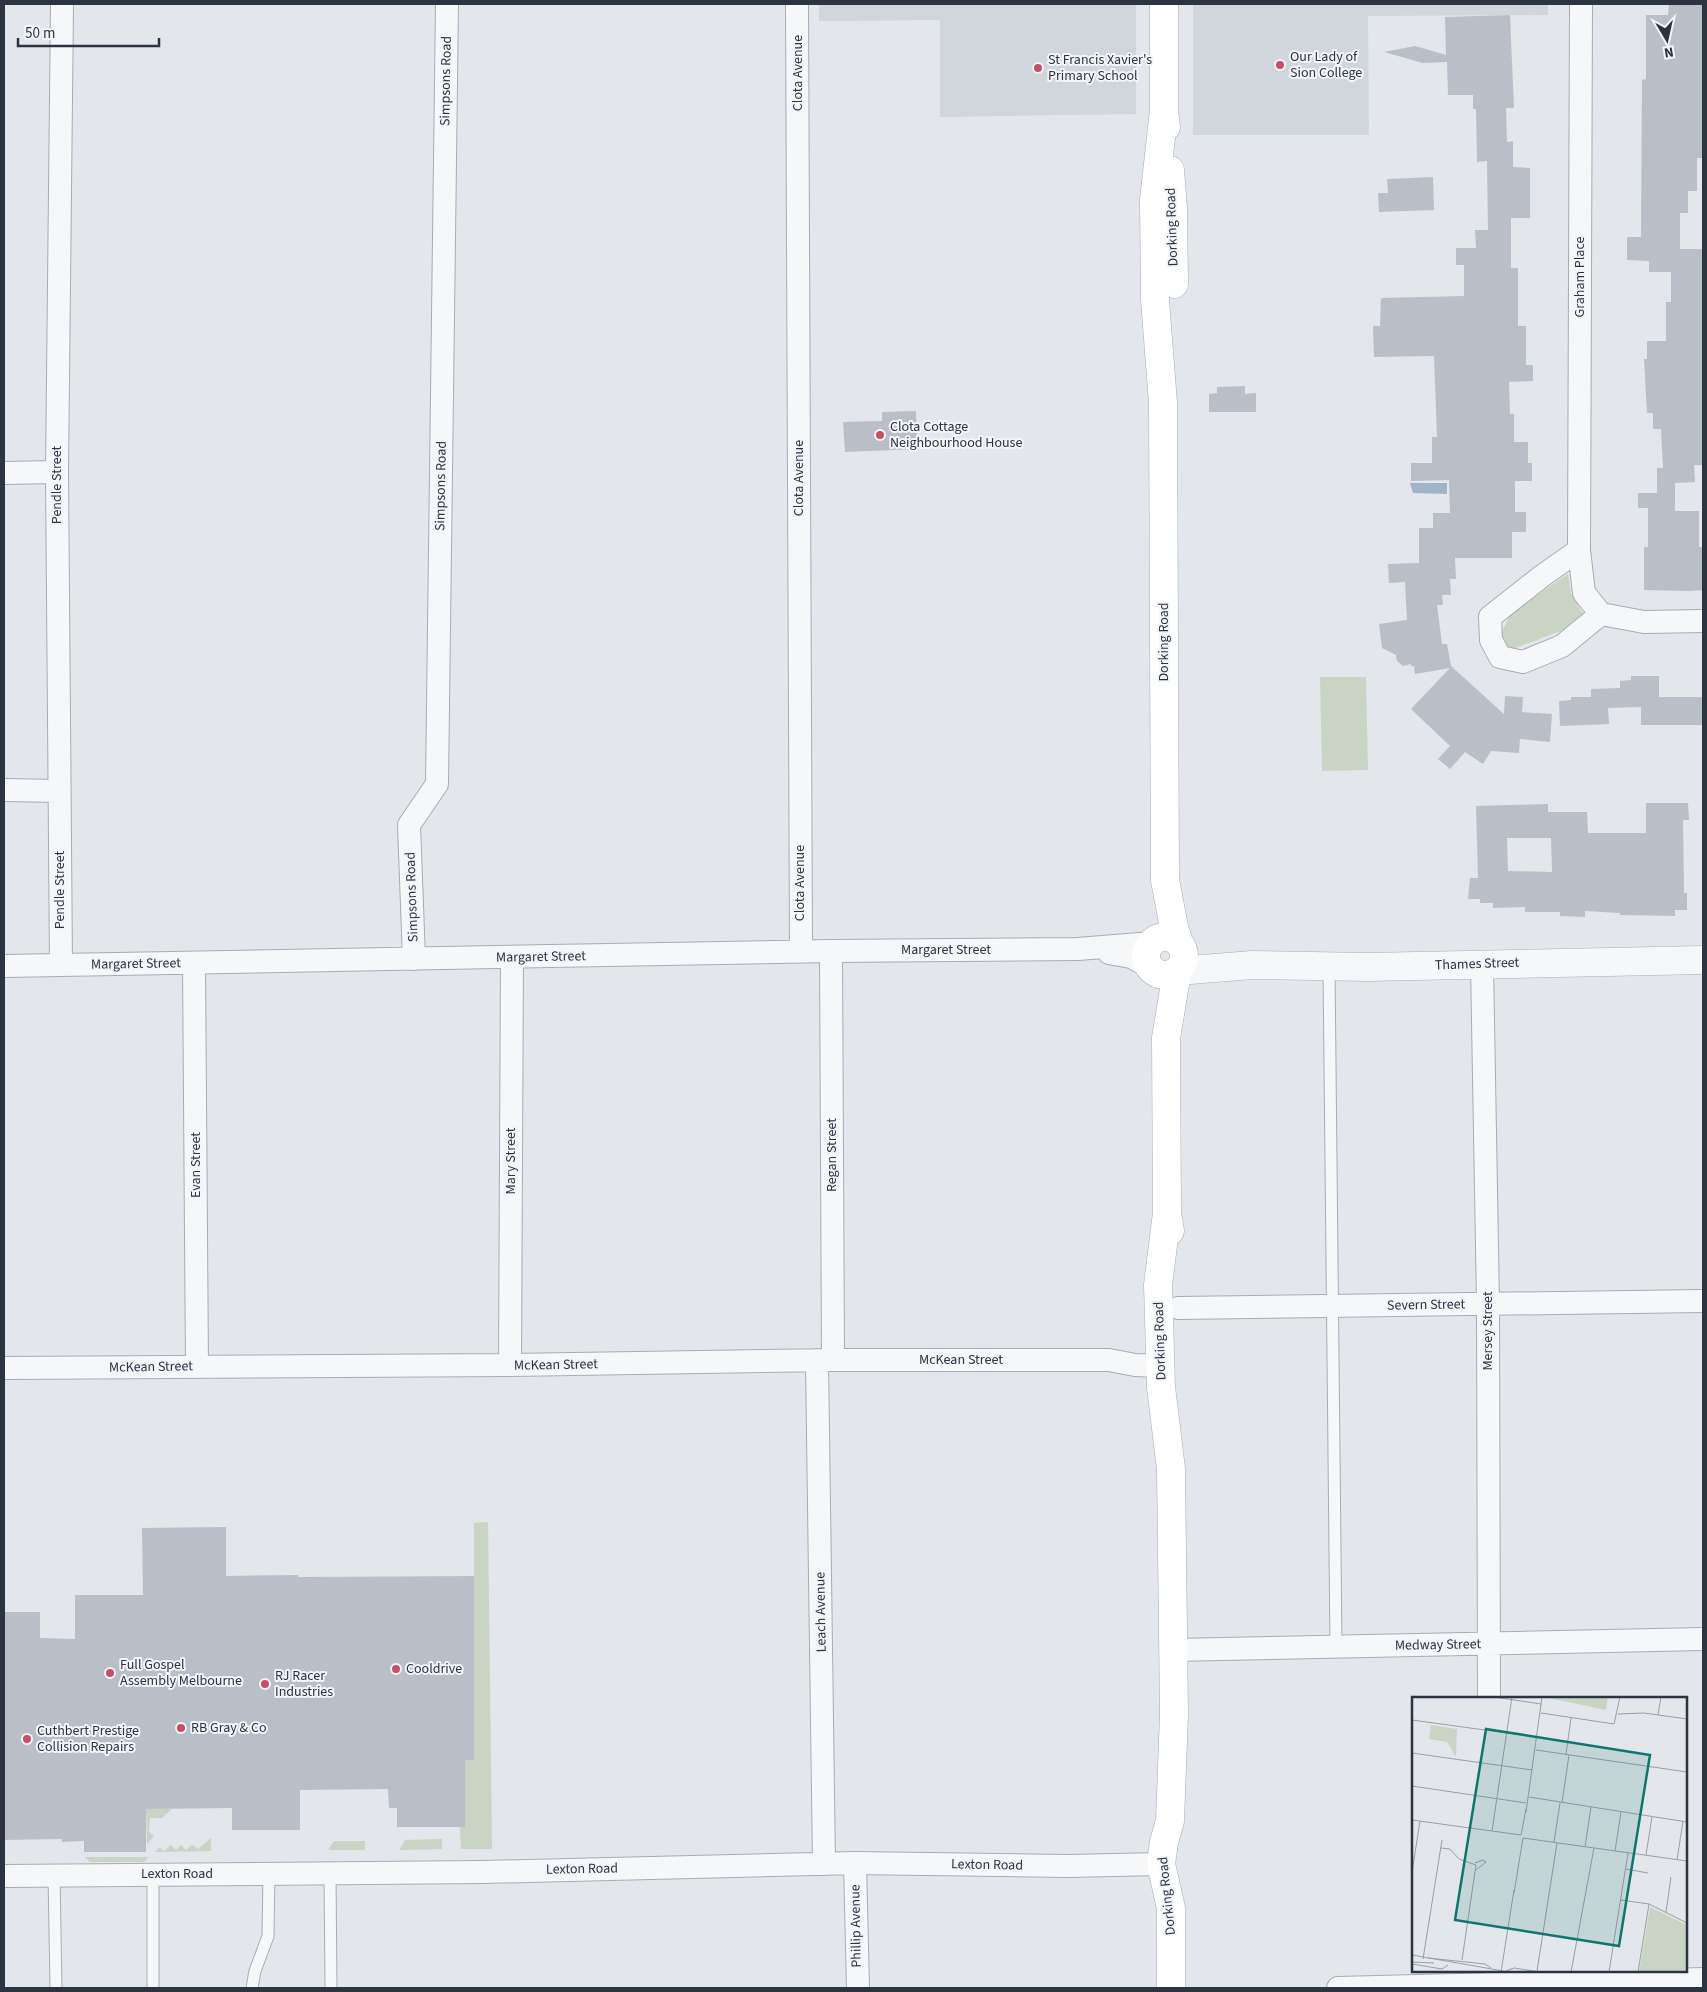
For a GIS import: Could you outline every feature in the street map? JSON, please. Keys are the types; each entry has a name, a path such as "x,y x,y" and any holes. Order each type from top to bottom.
{"main road":[{"name":"Dorking Road","path":"1164,4 1164,110 1154,200 1164,274 1155,300 1163,403 1165,880 1174,927 1157,989 1166,1038 1167,1213 1178,1308 1178,1396 1171,1469 1174,1714 1170,1821 1162,1848 1161,1864 1171,1908 1171,1988"},
{"name":"Dorking Road","path":"1167,1213 1158,1285 1161,1387 1171,1469"},
{"name":"Dorking Road","path":"1174,1714 1186,1810 1179,1866 1187,1903 1188,1988"}],"street":[{"name":"Pendle Street","path":"61,965 57,472 62,4"},
{"name":"Simpsons Road","path":"414,959 409,825 437,784 447,4"},
{"name":"Clota Avenue","path":"797,4 801,951"},
{"name":"Graham Place","path":"1581,4 1579,550 1584,592 1601,614"},
{"path":"4,473 57,472"},
{"path":"1579,550 1535,581 1490,617 1490,640 1500,657 1523,662 1562,646 1601,614 1644,622 1703,621"},
{"path":"4,790 59,791"},
{"name":"Margaret Street","path":"4,966 801,951 1078,949 1122,955 1136,959 1165,956"},
{"name":"Regan Street","path":"825,1360 832,951"},
{"name":"Thames Street","path":"1165,956 1192,951 1252,965 1329,967 1703,960"},
{"name":"Mary Street","path":"510,1365 512,957"},
{"name":"Evan Street","path":"194,963 197,1367"},
{"name":"Mersey Street","path":"1482,964 1488,1304 1489,1697"},
{"name":"Severn Street","path":"1178,1308 1703,1300"},
{"name":"McKean Street","path":"4,1368 510,1365 825,1360 1108,1360 1135,1366 1160,1359"},
{"name":"Leach Avenue","path":"824,1864 825,1360"},
{"name":"Medway Street","path":"1173,1650 1703,1639"},
{"name":"Lexton Road","path":"4,1876 330,1873 824,1864 1057,1866 1161,1864"},
{"name":"Phillip Avenue","path":"855,1864 858,1988"},
{"path":"1338,1988 1492,1981 1703,1979"}],"lane":[{"path":"1329,967 1336,1648"},
{"path":"252,1988 255,1971 268,1936 269,1873"},
{"path":"330,1873 331,1988"},
{"path":"153,1874 153,1988"},
{"path":"54,1875 56,1988"}],"shaded area":[{"name":"St Francis Xavier's Primary School","path":"819,4 1136,4 1136,114 940,117 940,20 819,21"},
{"name":"Our Lady of Sion College","path":"1193,4 1548,4 1548,15 1368,16 1369,135 1193,135"}],"green space":[{"path":"1568,574 1571,593 1586,619 1582,623 1510,650 1503,645 1499,638 1511,613"},
{"path":"1320,677 1366,677 1368,770 1322,771"},
{"path":"488,1522 492,1849 461,1849 460,1827 465,1827 465,1760 474,1759 474,1523"},
{"path":"146,1809 172,1809 162,1818 150,1818 149,1832 154,1836 147,1844"},
{"path":"211,1838 211,1851 155,1852 160,1847 164,1851 171,1845 176,1850 181,1845 186,1850 192,1845 198,1849"},
{"path":"442,1839 442,1849 399,1850 405,1840"},
{"path":"334,1841 365,1841 365,1850 328,1850"},
{"path":"85,1857 148,1857 144,1862 90,1862"}],"water":[{"path":"1410,483 1447,483 1447,494 1413,493"}],"building":[{"path":"1669,4 1703,4 1703,158 1697,158 1697,191 1688,191 1688,213 1680,213 1680,249 1703,249 1703,465 1694,465 1695,482 1675,483 1675,511 1699,511 1699,547 1703,547 1703,590 1689,591 1644,590 1644,547 1648,547 1648,508 1638,508 1638,493 1657,493 1657,468 1663,468 1661,429 1653,429 1653,413 1647,413 1644,359 1647,359 1647,341 1666,341 1666,302 1671,302 1671,272 1649,272 1649,261 1627,260 1627,237 1641,237 1642,80 1646,79 1646,15 1668,15"},
{"path":"1510,15 1514,108 1506,108 1507,142 1513,141 1513,167 1530,168 1530,218 1511,218 1511,268 1518,268 1518,326 1526,326 1526,365 1533,365 1533,381 1509,382 1510,414 1514,414 1514,442 1528,442 1528,463 1532,463 1532,481 1515,481 1515,512 1526,512 1526,532 1512,532 1512,558 1455,558 1456,579 1450,579 1451,595 1442,595 1443,605 1437,605 1442,644 1447,644 1451,666 1504,714 1505,696 1523,697 1522,712 1552,714 1550,742 1520,739 1519,753 1491,751 1483,764 1465,752 1450,769 1438,759 1450,746 1411,709 1450,668 1415,674 1414,666 1411,666 1411,664 1403,666 1397,661 1396,655 1382,648 1379,624 1407,620 1405,582 1389,583 1388,564 1419,563 1419,528 1433,528 1433,513 1450,513 1449,480 1411,481 1411,463 1432,463 1432,437 1437,437 1434,356 1374,357 1373,326 1380,326 1381,298 1464,296 1464,265 1456,265 1456,248 1476,248 1475,230 1488,230 1487,161 1477,162 1476,109 1473,109 1473,95 1448,95 1447,62 1423,63 1384,52 1415,46 1446,55 1445,17"},
{"path":"1433,177 1434,210 1379,212 1378,193 1388,193 1387,179"},
{"path":"1245,386 1245,394 1256,393 1256,412 1209,412 1209,394 1217,393 1217,387"},
{"name":"Clota Cottage Neighbourhood House","path":"916,411 917,449 845,452 843,422 882,421 882,412"},
{"path":"1631,676 1659,676 1659,697 1703,697 1703,725 1641,725 1641,707 1608,708 1609,724 1560,726 1559,701 1571,700 1571,697 1591,697 1591,689 1620,688 1620,681 1631,680"},
{"path":"1646,803 1688,803 1689,820 1683,820 1684,893 1687,893 1687,910 1675,910 1675,916 1620,915 1620,913 1585,911 1585,917 1560,916 1560,912 1525,912 1525,907 1493,908 1493,903 1480,903 1480,899 1468,899 1470,878 1478,878 1476,806 1548,804 1548,812 1587,812 1588,833 1646,833","holes":["1507,838 1551,838 1552,872 1508,871"]},
{"path":"226,1527 226,1576 474,1576 474,1760 465,1760 465,1827 397,1827 397,1808 389,1808 388,1789 300,1790 300,1830 232,1830 232,1808 146,1809 146,1852 84,1852 84,1841 62,1842 62,1839 4,1840 4,1612 40,1612 40,1638 75,1639 75,1595 143,1595 142,1528"}],"place":[{"name":"Our Lady of Sion College","path":"1280,65"},
{"name":"St Francis Xavier's Primary School","path":"1038,68"},
{"name":"Clota Cottage Neighbourhood House","path":"880,435"},
{"name":"Cooldrive","path":"396,1669"},
{"name":"Full Gospel Assembly Melbourne","path":"110,1673"},
{"name":"RJ Racer Industries","path":"265,1684"},
{"name":"RB Gray & Co","path":"181,1728"},
{"name":"Cuthbert Prestige Collision Repairs","path":"27,1739"}]}
